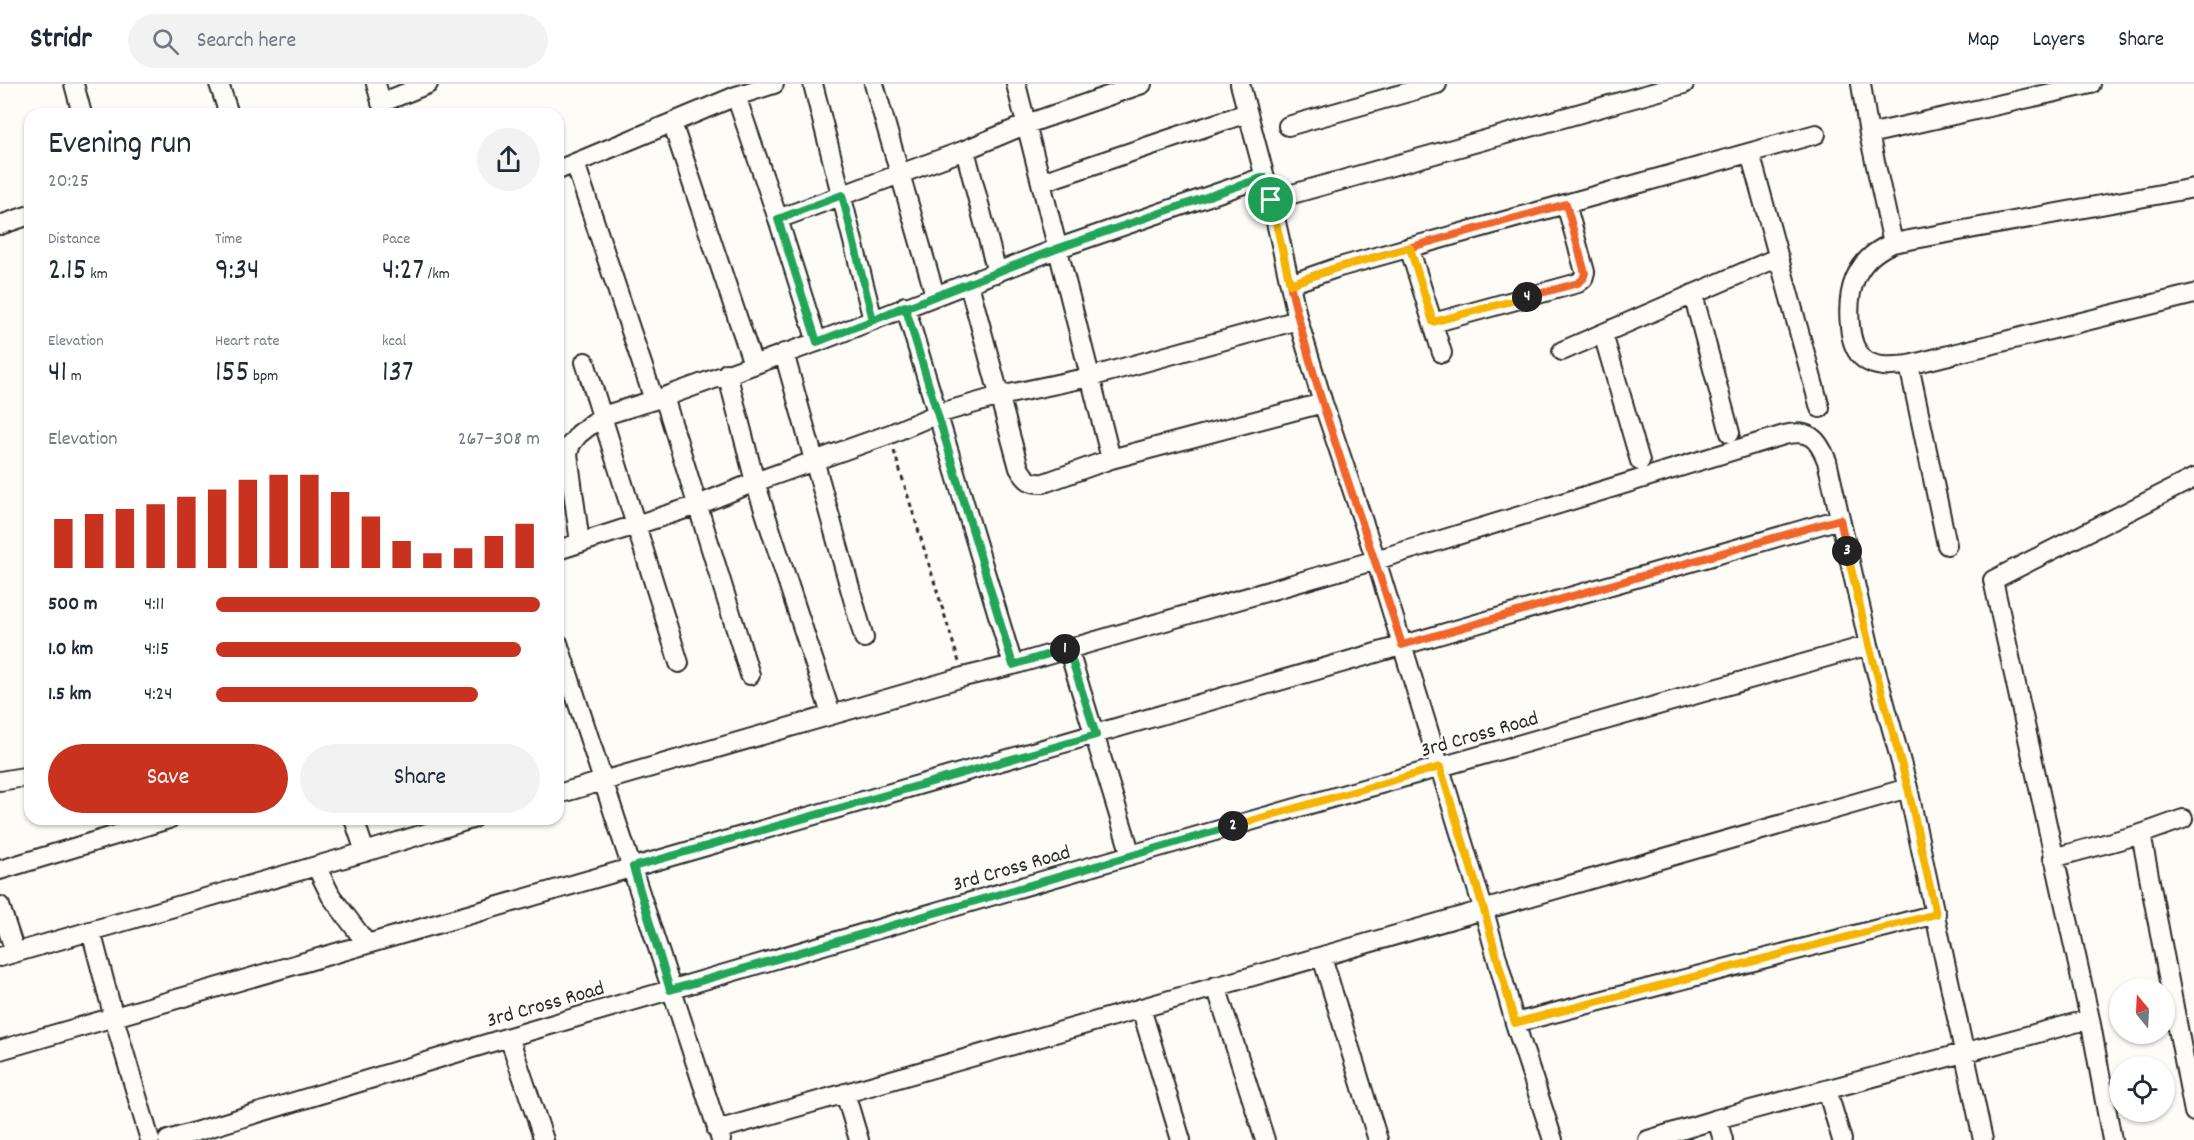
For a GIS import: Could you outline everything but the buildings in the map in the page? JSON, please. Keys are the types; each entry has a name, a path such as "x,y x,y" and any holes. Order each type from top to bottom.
{"street":[{"path":"74,84 80,108"},
{"path":"219,84 227,108"},
{"path":"376,84 383,108"},
{"path":"385,108 428,84"},
{"path":"564,168 736,96 774,84"},
{"path":"813,84 873,320"},
{"path":"874,84 935,295"},
{"path":"1016,84 1111,459"},
{"path":"778,219 965,150 1027,124 1142,84"},
{"path":"1239,84 1271,200 1298,320 1323,403 1376,560 1484,910 1515,1023 1553,1140"},
{"path":"1288,126 1437,84"},
{"path":"1271,200 1684,84"},
{"path":"1861,84 1869,134 1893,243"},
{"path":"1869,134 2091,84"},
{"path":"736,96 817,342"},
{"path":"1042,182 1247,113"},
{"path":"672,123 753,364"},
{"path":"1290,284 1336,268 1816,134"},
{"path":"965,150 997,273"},
{"path":"1750,153 1820,408"},
{"path":"575,163 698,505 750,675"},
{"path":"580,543 568,454 571,444 579,434 602,416 817,342 1059,248 1264,177"},
{"path":"2194,188 1893,243 1880,249 1856,274 1849,293 1851,337 1856,350 1863,359 1874,365 1909,365 2194,294"},
{"path":"1433,322 1578,283 1583,279 1585,273 1566,204"},
{"path":"0,225 24,217"},
{"path":"1410,248 1442,353"},
{"path":"1562,351 1779,257"},
{"path":"969,284 1019,468 1029,481 1044,483 1111,459 1323,403"},
{"path":"1693,294 1730,433"},
{"path":"905,306 1013,665"},
{"path":"564,548 698,505 755,482 890,434 937,414 1000,396 1090,377 1298,320"},
{"path":"1603,333 1640,461"},
{"path":"784,353 864,638"},
{"path":"585,362 679,663"},
{"path":"1909,365 1947,545"},
{"path":"727,373 755,482 831,714"},
{"path":"564,792 963,676 1013,665 1376,560 1796,432 1805,434 1816,440 1827,461 1869,645 1908,788 1983,1140"},
{"path":"2112,1140 2090,1019 1993,580 2194,478"},
{"path":"0,1050 1840,519"},
{"name":"3rd Cross Road","path":"168,1140 509,1036 1131,855 1869,645"},
{"path":"1068,648 1131,855"},
{"path":"564,662 719,1135 845,1093 1908,788"},
{"path":"0,781 24,777"},
{"path":"2053,858 2141,834 2183,819"},
{"path":"0,870 149,825"},
{"path":"356,825 365,852"},
{"path":"0,906 8,955 451,825"},
{"path":"2141,834 2194,1112"},
{"path":"316,866 331,896 367,944"},
{"path":"1515,1023 1936,914"},
{"path":"92,931 114,1018 150,1140"},
{"path":"1322,957 1378,1140"},
{"path":"1216,986 1266,1140"},
{"path":"1141,1008 1181,1140"},
{"path":"1648,1140 1717,1119 2090,1019"},
{"path":"509,1036 544,1140"},
{"path":"1827,1090 1842,1140"},
{"path":"845,1093 859,1140"},
{"path":"1717,1119 1723,1140"}],"path":[{"path":"890,434 963,676"}],"route":[{"path":"1271,200 1264,177 1059,248 969,284 905,306 873,320 817,342 778,219 842,195 873,320 905,306 1013,665 1068,648 1096,735 633,867 670,990 1440,767 1484,910 1515,1023 1936,914 1908,788 1869,645 1840,519 1402,645 1323,403 1298,320 1290,284 1336,268 1566,204 1585,273 1583,279 1578,283 1433,322 1410,248 1336,268 1290,284 1271,200"}]}
